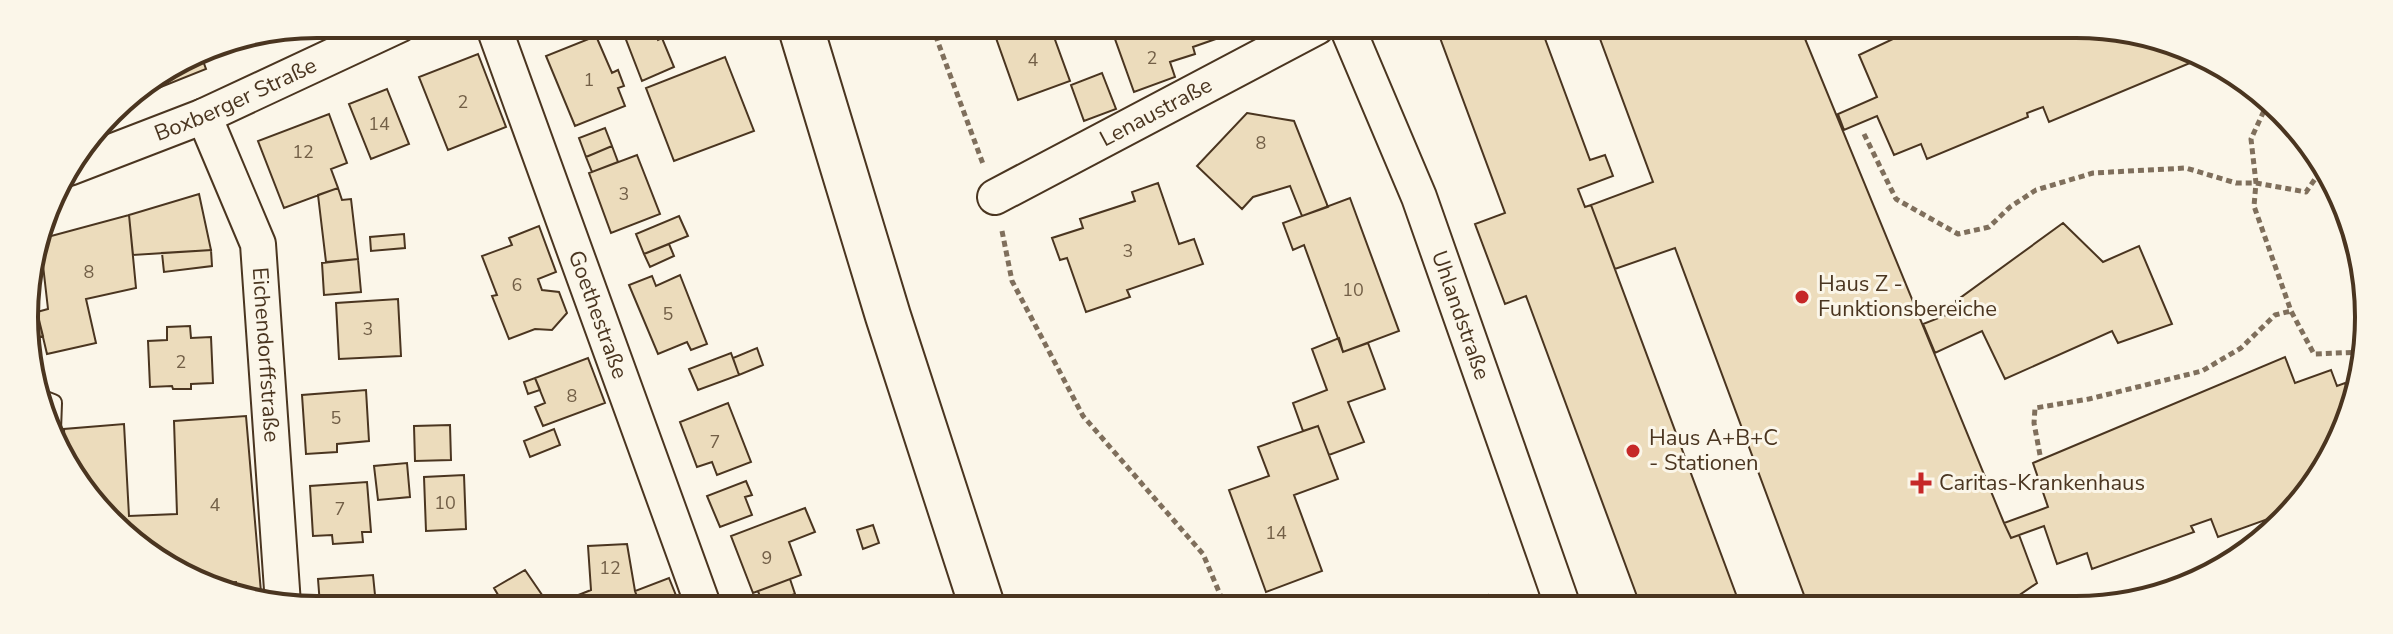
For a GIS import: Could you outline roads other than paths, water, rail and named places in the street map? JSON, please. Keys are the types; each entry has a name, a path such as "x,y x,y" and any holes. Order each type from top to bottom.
{"main road":[{"path":"804,39 888,316 979,596"}],"street":[{"name":"Lenaustraße","path":"995,197 1295,38"},
{"name":"Uhlandstraße","path":"1352,38 1419,197 1559,596"},
{"name":"Boxberger Straße","path":"85,162 204,116 369,39"},
{"name":"Goethestraße","path":"498,39 700,596"},
{"name":"Eichendorffstraße","path":"204,116 258,244 282,594"}],"place":[{"name":"Haus Z - Funktionsbereiche","path":"1802,297"},
{"name":"Haus A+B+C - Stationen","path":"1633,451"},
{"name":"Caritas-Krankenhaus","path":"1921,483"}]}
